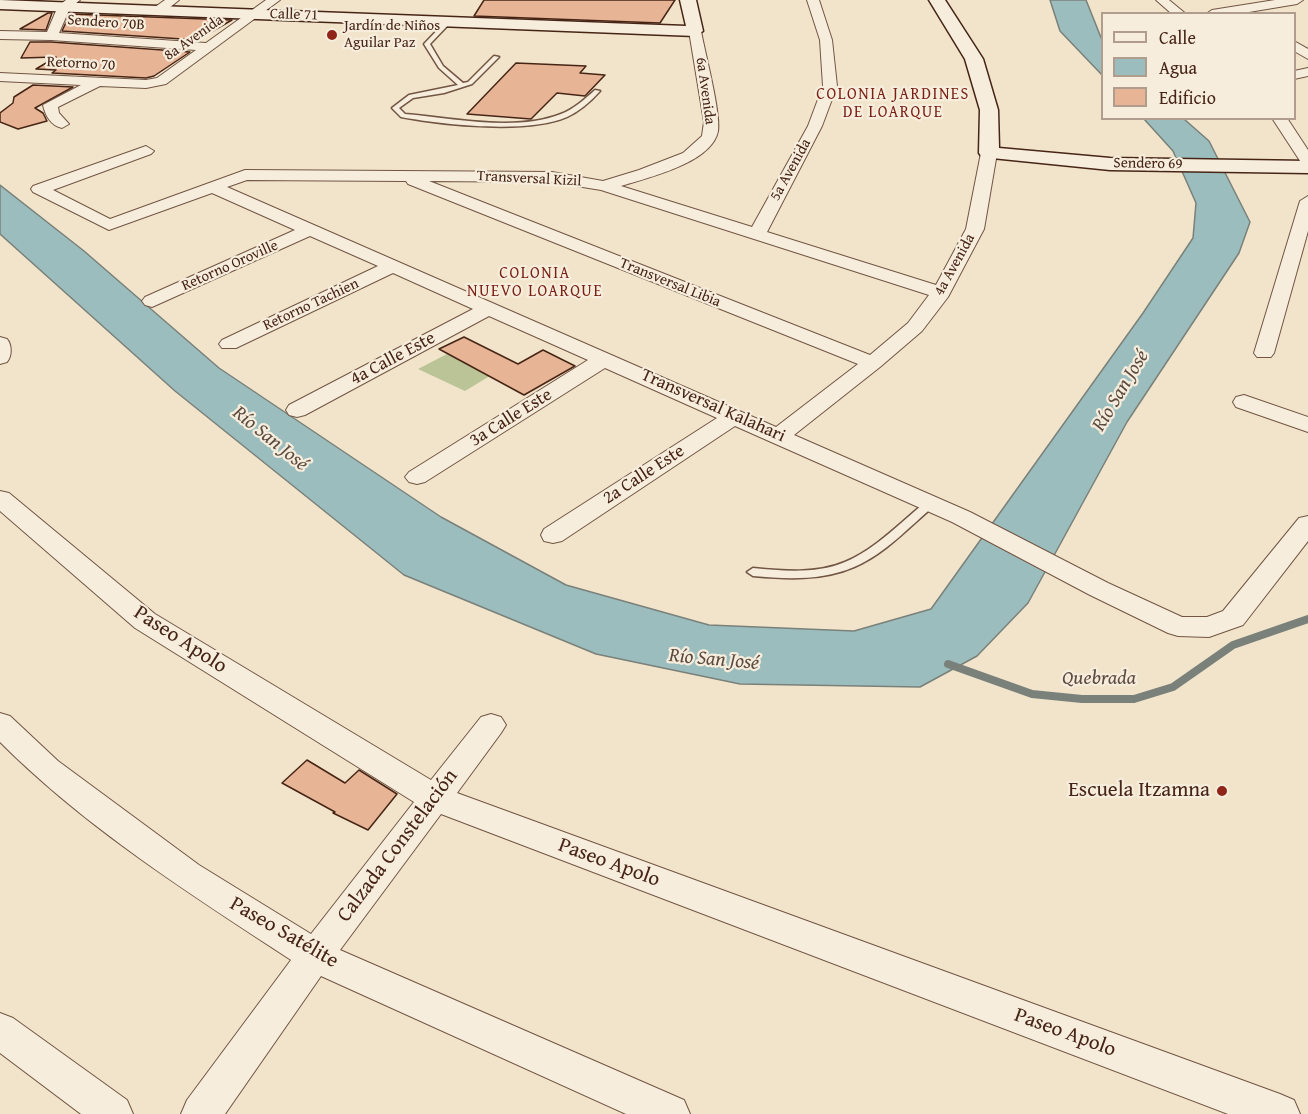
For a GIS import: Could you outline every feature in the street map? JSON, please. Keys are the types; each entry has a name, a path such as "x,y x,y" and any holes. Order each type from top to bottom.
{"street":[{"path":"159,10 173,0"},
{"name":"8a Avenida","path":"161,81 274,0"},
{"name":"6a Avenida","path":"604,186 688,157 706,142 711,122 688,0"},
{"name":"5a Avenida","path":"758,234 815,126 830,86 826,40 813,0"},
{"name":"4a Avenida","path":"780,435 873,363 915,327 941,292 975,229 989,153 989,110 974,59 937,0"},
{"path":"1162,0 1177,12"},
{"path":"1246,11 1298,0"},
{"path":"51,36 69,3"},
{"name":"Calle 71","path":"0,4 69,3 159,10 695,31"},
{"name":"Sendero 70B","path":"0,35 51,36 209,47"},
{"name":"Retorno 70","path":"0,76 146,84 161,81"},
{"path":"62,124 52,114 50,105 99,81"},
{"path":"1280,120 1303,165"},
{"name":"Transversal Kizil","path":"146,151 39,189 109,225 245,175 552,177 604,186 941,292"},
{"name":"Sendero 69","path":"989,153 1110,164 1303,165"},
{"name":"Transversal Libia","path":"400,175 873,363"},
{"name":"Transversal Kalahari","path":"213,187 961,516 1100,589 1178,626 1209,627 1233,618 1308,524"},
{"path":"1264,353 1308,201"},
{"name":"Retorno Oroville","path":"152,301 309,231"},
{"name":"Retorno Tachien","path":"229,344 393,266"},
{"name":"4a Calle Este","path":"297,410 490,308"},
{"path":"0,343 0,358"},
{"name":"3a Calle Este","path":"417,477 605,359"},
{"path":"1244,402 1308,425"},
{"name":"2a Calle Este","path":"554,534 735,416"},
{"name":"Paseo Apolo","path":"0,498 145,621 434,798 1280,1114"},
{"name":"Paseo Satélite","path":"0,724 47,770 187,875 315,956 670,1114"},
{"name":"Calzada Constelación","path":"201,1114 315,956 491,724"},
{"path":"0,1031 113,1114"}],"lane":[{"path":"448,22 427,44 441,67 463,86"},
{"path":"496,57 470,83 411,96 395,108 403,116 520,123 543,121 565,115 597,92"},
{"path":"753,572 819,573 850,565 874,550 931,503"}],"green space":[{"path":"447,354 493,374 465,391 418,369"}],"water":[{"path":"1050,0 1086,0 1101,38 1101,74 1060,31"},
{"name":"Río San José","path":"1145,120 1185,120 1209,141 1250,222 1239,253 1127,422 1028,603 977,656 920,687 740,684 596,654 404,575 175,391 0,234 0,185 84,251 219,368 441,517 566,585 709,625 854,631 931,609 1143,313 1193,238 1196,203 1173,151"}],"building":[{"path":"484,0 675,0 660,23 474,16"},
{"path":"52,13 46,30 20,29"},
{"path":"70,14 232,20 197,40 62,31"},
{"path":"30,42 190,52 154,76 146,78 52,73 56,70 36,69 56,57 21,58"},
{"path":"516,63 586,66 580,73 605,75 585,96 557,93 531,119 467,114"},
{"path":"33,85 73,87 35,108 43,113 47,121 18,129 0,122 0,113 13,103 14,97"},
{"path":"464,337 518,364 543,350 575,366 524,395 439,349"},
{"path":"307,760 345,783 359,770 397,794 368,830 333,813 335,812 282,783"}],"waterway":[{"name":"Quebrada","path":"948,664 1032,694 1082,699 1134,699 1173,687 1233,645 1308,619"}],"place":[{"name":"Jardín de Niños Aguilar Paz","path":"332,35"},
{"name":"Escuela Itzamna","path":"1222,791"}],"district":[{"name":"COLONIA JARDINES DE LOARQUE","path":"893,104"},
{"name":"COLONIA NUEVO LOARQUE","path":"535,283"}]}
